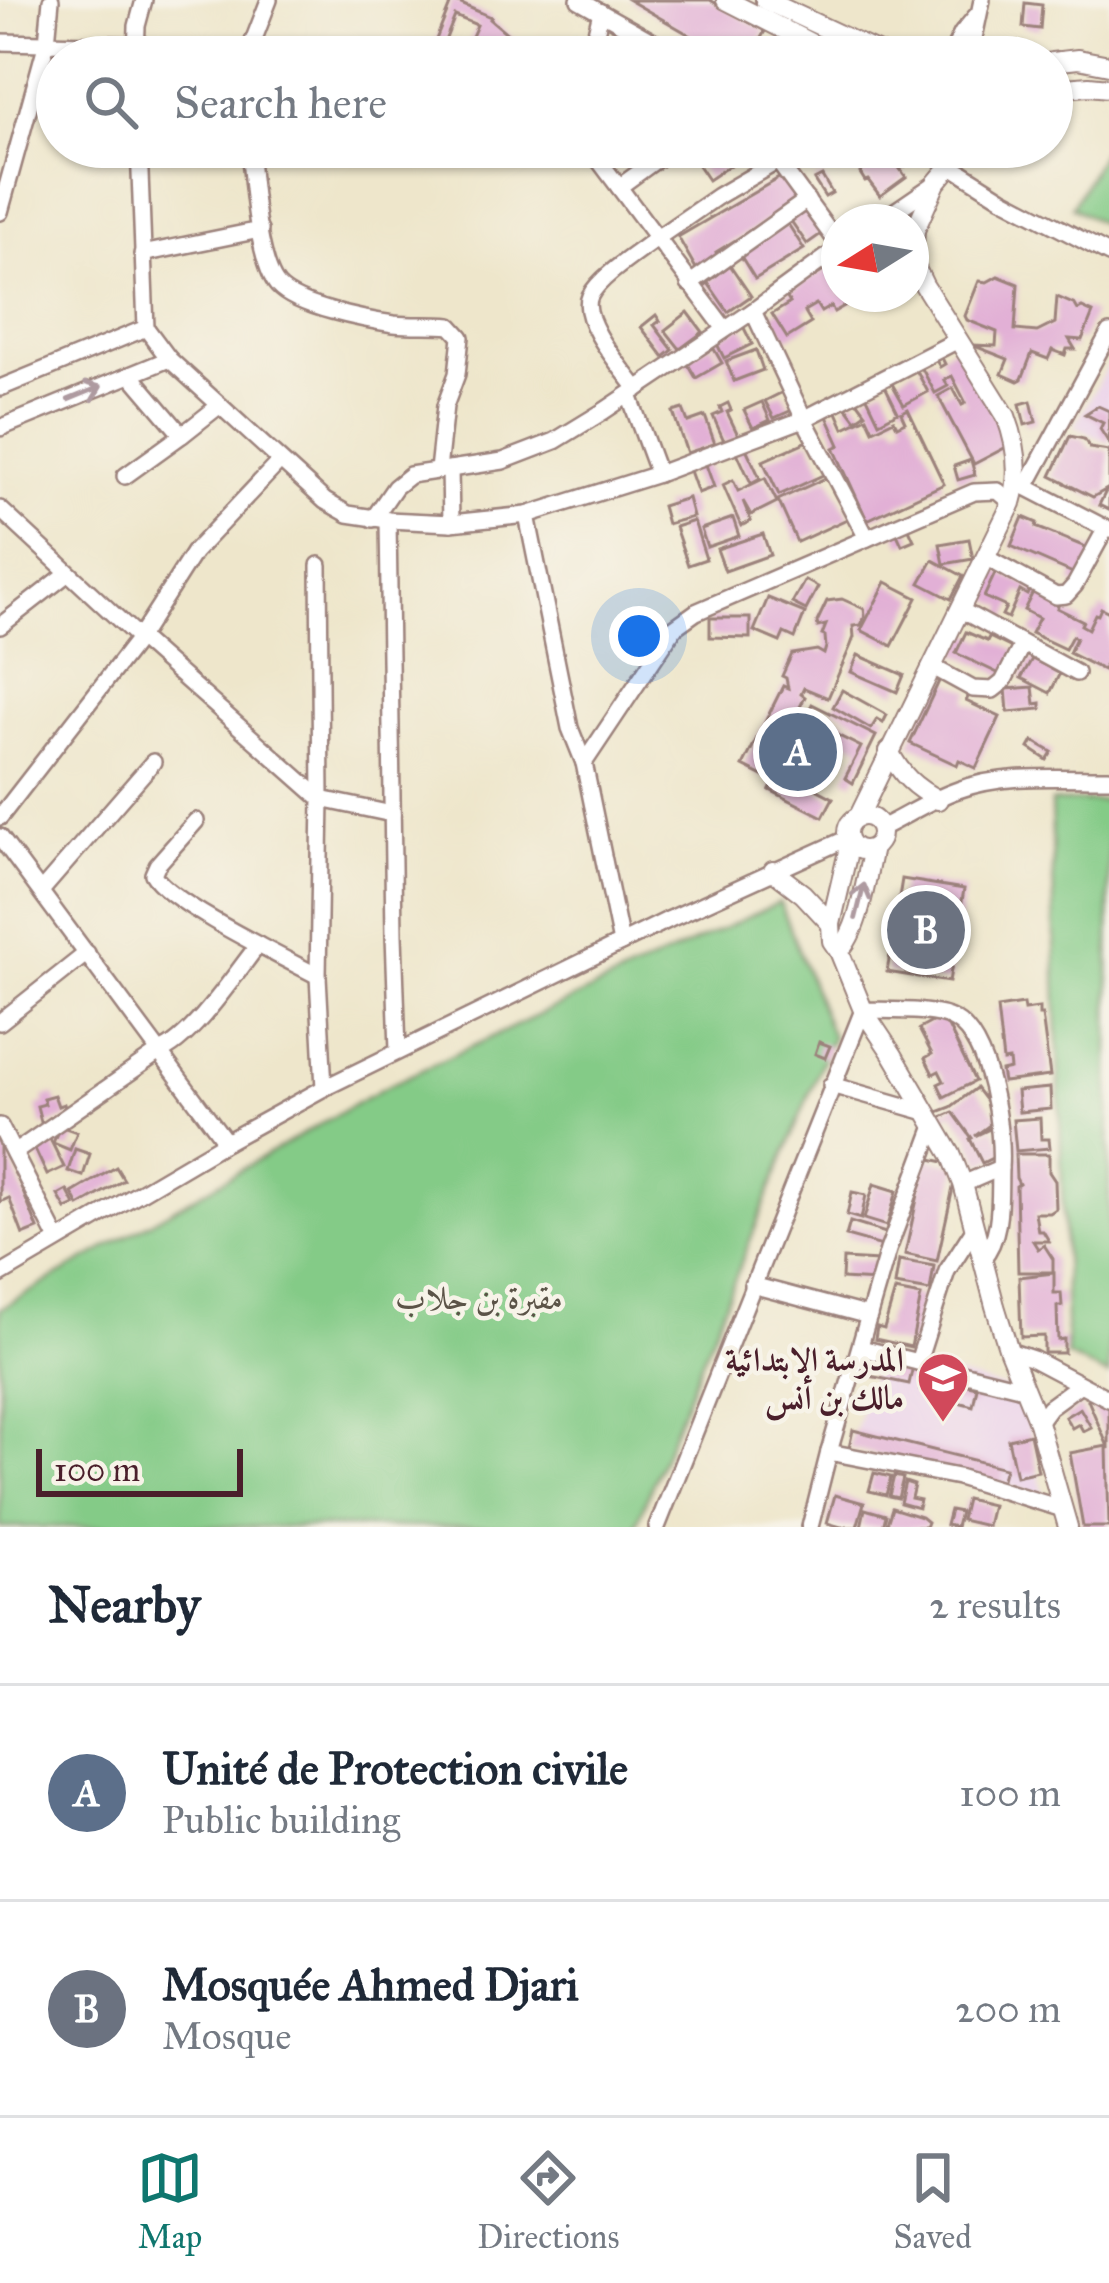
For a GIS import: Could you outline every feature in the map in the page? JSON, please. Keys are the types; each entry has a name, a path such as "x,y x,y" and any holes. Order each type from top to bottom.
{"main road":[{"path":"726,0 797,36"},
{"path":"765,0 842,36"},
{"path":"1073,60 1109,64"},
{"path":"1073,87 1109,88"},
{"path":"927,204 943,168"},
{"path":"929,293 1006,416 1022,485 859,816 848,827 832,941 862,1010 951,1154 1009,1351 1038,1422 1066,1518"},
{"path":"889,751 908,780 938,800"},
{"path":"839,951 848,943 873,848 880,839 881,828 874,819 859,816"},
{"path":"849,840 858,849 873,848"},
{"path":"773,872 803,894 831,924"}],"street":[{"path":"48,36 51,0"},
{"path":"136,36 144,0"},
{"path":"254,36 268,0"},
{"path":"579,0 643,36"},
{"path":"960,36 980,7"},
{"path":"595,36 601,12"},
{"path":"0,42 36,42"},
{"path":"0,212 36,80"},
{"path":"140,168 146,328 169,359 334,508 381,520 451,523 526,515 658,474 804,419 958,340"},
{"path":"252,168 265,257 279,288 355,316 456,330 461,349 446,406 444,470 451,523"},
{"path":"604,168 724,328"},
{"path":"619,188 646,168"},
{"path":"658,474 633,392 590,319 588,303 596,289 657,238 765,168"},
{"path":"783,168 821,220"},
{"path":"899,204 939,168"},
{"path":"955,168 1109,254"},
{"path":"689,284 807,200"},
{"path":"142,254 260,230"},
{"path":"398,1051 381,520 401,480 425,471 503,461 537,450 633,392 821,260"},
{"path":"753,311 867,538"},
{"path":"0,388 146,328"},
{"path":"985,557 1056,596 1066,596 1108,529 1022,485 1109,333"},
{"path":"0,428 169,359"},
{"path":"131,375 182,435"},
{"path":"125,476 220,405"},
{"path":"0,818 139,638 194,552 280,460"},
{"path":"584,763 682,619 974,492 998,491 1012,503"},
{"path":"0,508 321,799 392,814"},
{"path":"526,515 621,943"},
{"path":"319,565 318,976 324,1088"},
{"path":"0,626 68,573"},
{"path":"959,609 1076,673"},
{"path":"931,666 973,689 993,690 1003,682 1022,645"},
{"path":"41,890 153,762"},
{"path":"881,828 958,790 1001,782 1109,778"},
{"path":"196,821 157,866 154,878 185,902 318,976"},
{"path":"0,837 226,1142"},
{"path":"0,1275 324,1088 621,943 849,840"},
{"path":"14,1153 180,1040 258,945"},
{"path":"0,1022 87,953"},
{"path":"657,1527 862,1010 955,1020 965,1028 984,1062 997,1108 1001,1146 994,1242 982,1259"},
{"path":"810,1527 930,1119 831,1084"},
{"path":"0,1126 58,1240"},
{"path":"963,1184 1000,1168"},
{"path":"918,1362 947,1271 974,1228"},
{"path":"752,1285 869,1316"},
{"path":"861,1348 1024,1388"},
{"path":"1009,1351 1109,1399"},
{"path":"1038,1422 1049,1407 1079,1385"},
{"path":"829,1452 958,1477 1066,1518"}],"shaded area":[{"path":"1109,362 1109,443 1075,426"},
{"name":"المدرسة الابتدائية مالك بن أنس","path":"878,1354 1015,1391 1024,1407 1044,1496 852,1441"}],"green space":[{"path":"1109,140 1109,228 1072,207"},
{"path":"1109,801 1109,1376 1067,1356 1051,802"},
{"name":"مقبرة بن جلاب","path":"780,902 832,1037 635,1527 0,1527 0,1309 381,1089"}],"building":[{"path":"452,0 490,19 510,36 472,36 477,25 455,16 447,36 437,36"},
{"path":"629,0 710,0 765,31 762,36 692,36"},
{"path":"1025,3 1042,5 1040,29 1023,27"},
{"path":"700,168 726,168 708,180"},
{"path":"860,168 902,168 906,177 880,196"},
{"path":"789,172 804,198 716,252 720,260 698,272 678,237"},
{"path":"822,176 832,193 825,197 814,180"},
{"path":"806,206 821,234 807,244 789,218"},
{"path":"788,224 804,249 755,279 739,253"},
{"path":"730,265 751,296 728,312 708,283 693,295 703,277 708,282"},
{"path":"821,273 821,312 816,304 804,311 811,323 787,338 772,314 790,303 785,295"},
{"path":"998,276 1018,284 1015,330 1037,332 1055,323 1057,297 1093,313 1082,340 1069,339 1075,349 1067,349 1065,355 1052,350 1048,359 1032,353 1018,381 1002,374 1008,359 972,345 996,346 997,332 965,316 979,281"},
{"path":"688,312 703,332 680,349 665,330"},
{"path":"656,315 660,321 654,325 673,350 664,357 641,327"},
{"path":"743,326 752,344 724,358 715,340"},
{"path":"711,344 722,363 696,378 685,359"},
{"path":"957,345 1010,445 974,464 938,396 953,388 962,405 966,403 952,376 944,380 948,386 935,393 920,365 934,357 940,367 945,364 940,354"},
{"path":"756,350 763,370 734,381 726,361"},
{"path":"915,368 928,392 904,405 891,382"},
{"path":"885,386 898,412 879,422 866,395"},
{"path":"783,392 792,410 774,418 765,401"},
{"path":"855,398 866,413 856,420 845,405"},
{"path":"1031,401 1036,422 1025,425 1020,404"},
{"path":"762,402 770,420 753,428 744,410"},
{"path":"728,403 731,410 727,412 739,437 725,443 713,416"},
{"path":"1098,406 1109,411 1109,443 1100,429 1103,423 1085,414"},
{"path":"683,409 688,422 705,416 715,444 687,453 673,412"},
{"path":"908,409 944,484 867,520 834,448 840,445 826,414 836,410 844,428 867,417 873,430 894,420 897,426 905,422 901,413"},
{"path":"1070,436 1084,439 1090,448 1109,451 1109,510 1099,505 1107,489 1093,497 1051,476"},
{"path":"810,440 825,474 779,495 763,461"},
{"path":"744,444 760,478 751,483 735,448"},
{"path":"971,460 975,475 958,480 954,466"},
{"path":"705,462 714,487 698,493 689,468"},
{"path":"830,476 849,518 797,542 778,500"},
{"path":"765,478 777,502 751,515 743,501 751,521 741,526 723,485 733,480 738,491"},
{"path":"688,498 693,517 667,524 662,506"},
{"path":"1023,517 1098,552 1082,588 1071,583 1075,574 1011,546"},
{"path":"733,518 739,536 707,547 701,529"},
{"path":"694,521 706,559 688,565 675,527"},
{"path":"908,527 914,540 902,545 896,532"},
{"path":"763,534 770,555 725,571 717,549"},
{"path":"969,539 973,559 944,564 940,544"},
{"path":"933,560 963,576 951,599 920,583"},
{"path":"996,571 1031,587 1027,595 1020,591 1008,618 1002,615 1006,607 984,597"},
{"path":"805,580 818,587 806,610 792,603"},
{"path":"886,582 917,598 892,646 861,630"},
{"path":"1036,586 1062,598 1057,608 1083,621 1081,625 1088,629 1101,608 1109,612 1109,658 1103,670 1069,653 1076,638 1072,636 1065,649 1031,633 1039,618 1024,610"},
{"path":"768,598 805,613 795,638 784,633 780,642 754,631"},
{"path":"842,599 864,609 865,616 861,625 853,626 854,637 828,698 804,688 801,694 805,697 765,777 743,766 783,686 788,688 782,676 792,654 817,650 824,654 826,625 818,627 817,622 827,601"},
{"path":"710,618 750,618 750,638 710,637"},
{"path":"966,632 1018,651 1006,677 956,653"},
{"path":"858,655 904,675 897,692 851,672"},
{"path":"1032,659 1060,673 1050,693 1021,678"},
{"path":"941,677 971,691 966,701 1000,717 976,768 959,760 957,765 910,743"},
{"path":"1033,687 1035,704 1041,703 1041,709 1008,712 1006,689"},
{"path":"842,690 887,715 883,723 877,719 871,729 833,707"},
{"path":"812,704 876,736 853,783 845,778 861,747 805,719"},
{"path":"1033,741 1052,752 1047,760 1029,748"},
{"path":"780,770 833,798 823,817 770,790"},
{"path":"902,879 964,889 949,982 887,972"},
{"path":"1023,1004 1024,1010 1039,1008 1042,1015 1050,1076 1003,1082 1001,1071 1010,1069 1009,1060 1003,1061 997,1008"},
{"path":"943,1016 975,1081 944,1097 938,1084 944,1081 939,1071 933,1074 925,1058 932,1054 919,1029"},
{"path":"819,1042 830,1046 825,1058 815,1054"},
{"path":"976,1088 999,1118 975,1136 994,1127 1006,1151 982,1163 972,1138 953,1112 937,1119 935,1113"},
{"path":"1050,1088 1051,1109 1019,1112 1017,1091"},
{"path":"54,1095 58,1106 64,1104 68,1118 42,1126 37,1106"},
{"path":"1040,1118 1041,1139 1049,1139 1050,1148 1016,1151 1013,1120"},
{"path":"60,1126 77,1132 70,1150 53,1143"},
{"path":"0,1135 38,1229 23,1235 9,1198 0,1202"},
{"path":"50,1139 64,1167 47,1175 34,1147"},
{"path":"75,1149 90,1154 83,1176 68,1171"},
{"path":"1015,1154 1049,1154 1056,1209 1035,1213 1038,1231 1049,1241 1033,1241 1038,1249 1044,1245 1053,1259 1053,1272 1018,1272"},
{"path":"926,1158 958,1165 937,1261 905,1254"},
{"path":"116,1167 124,1180 79,1206 72,1193"},
{"path":"874,1184 897,1191 887,1226 864,1219"},
{"path":"67,1190 75,1205 66,1209 58,1195"},
{"path":"852,1192 866,1195 861,1219 847,1215"},
{"path":"850,1222 886,1233 882,1246 846,1236"},
{"path":"843,1259 878,1261 877,1281 842,1279"},
{"path":"899,1260 934,1266 930,1291 895,1285"},
{"path":"1054,1273 1054,1293 1061,1293 1058,1340 1064,1339 1064,1353 1044,1353 1044,1336 1021,1337 1019,1277"},
{"path":"895,1291 921,1296 911,1347 875,1339 877,1327 884,1329"},
{"path":"874,1358 913,1366 909,1384 870,1376"},
{"path":"924,1371 944,1375 940,1391 920,1390"},
{"path":"954,1382 977,1387 973,1406 950,1400"},
{"path":"1088,1400 1109,1407 1109,1449"},
{"path":"1080,1408 1091,1427 1083,1431 1079,1424 1072,1428 1065,1417"},
{"path":"853,1430 1005,1468 1000,1486 849,1448"},
{"path":"1030,1434 1038,1471 1016,1476 1008,1439"},
{"path":"1107,1446 1109,1527 1083,1527 1070,1453"},
{"path":"874,1473 891,1477 886,1495 869,1491"},
{"path":"894,1476 903,1478 898,1498 889,1496"},
{"path":"905,1482 914,1485 911,1498 920,1500 918,1508 900,1503"},
{"path":"835,1495 864,1503 857,1527 827,1523"},
{"path":"966,1499 992,1505 987,1526 961,1520"},
{"path":"892,1508 921,1517 927,1522 925,1527 886,1527"},
{"path":"865,1509 886,1515 883,1527 861,1527"},
{"path":"950,1510 960,1512 956,1527 946,1525"}],"place":[{"name":"Unité de Protection civile","path":"798,752"},
{"name":"Mosquée Ahmed Djari","path":"926,930"},
{"name":"المدرسة الابتدائية مالك بن أنس","path":"943,1424"}]}
